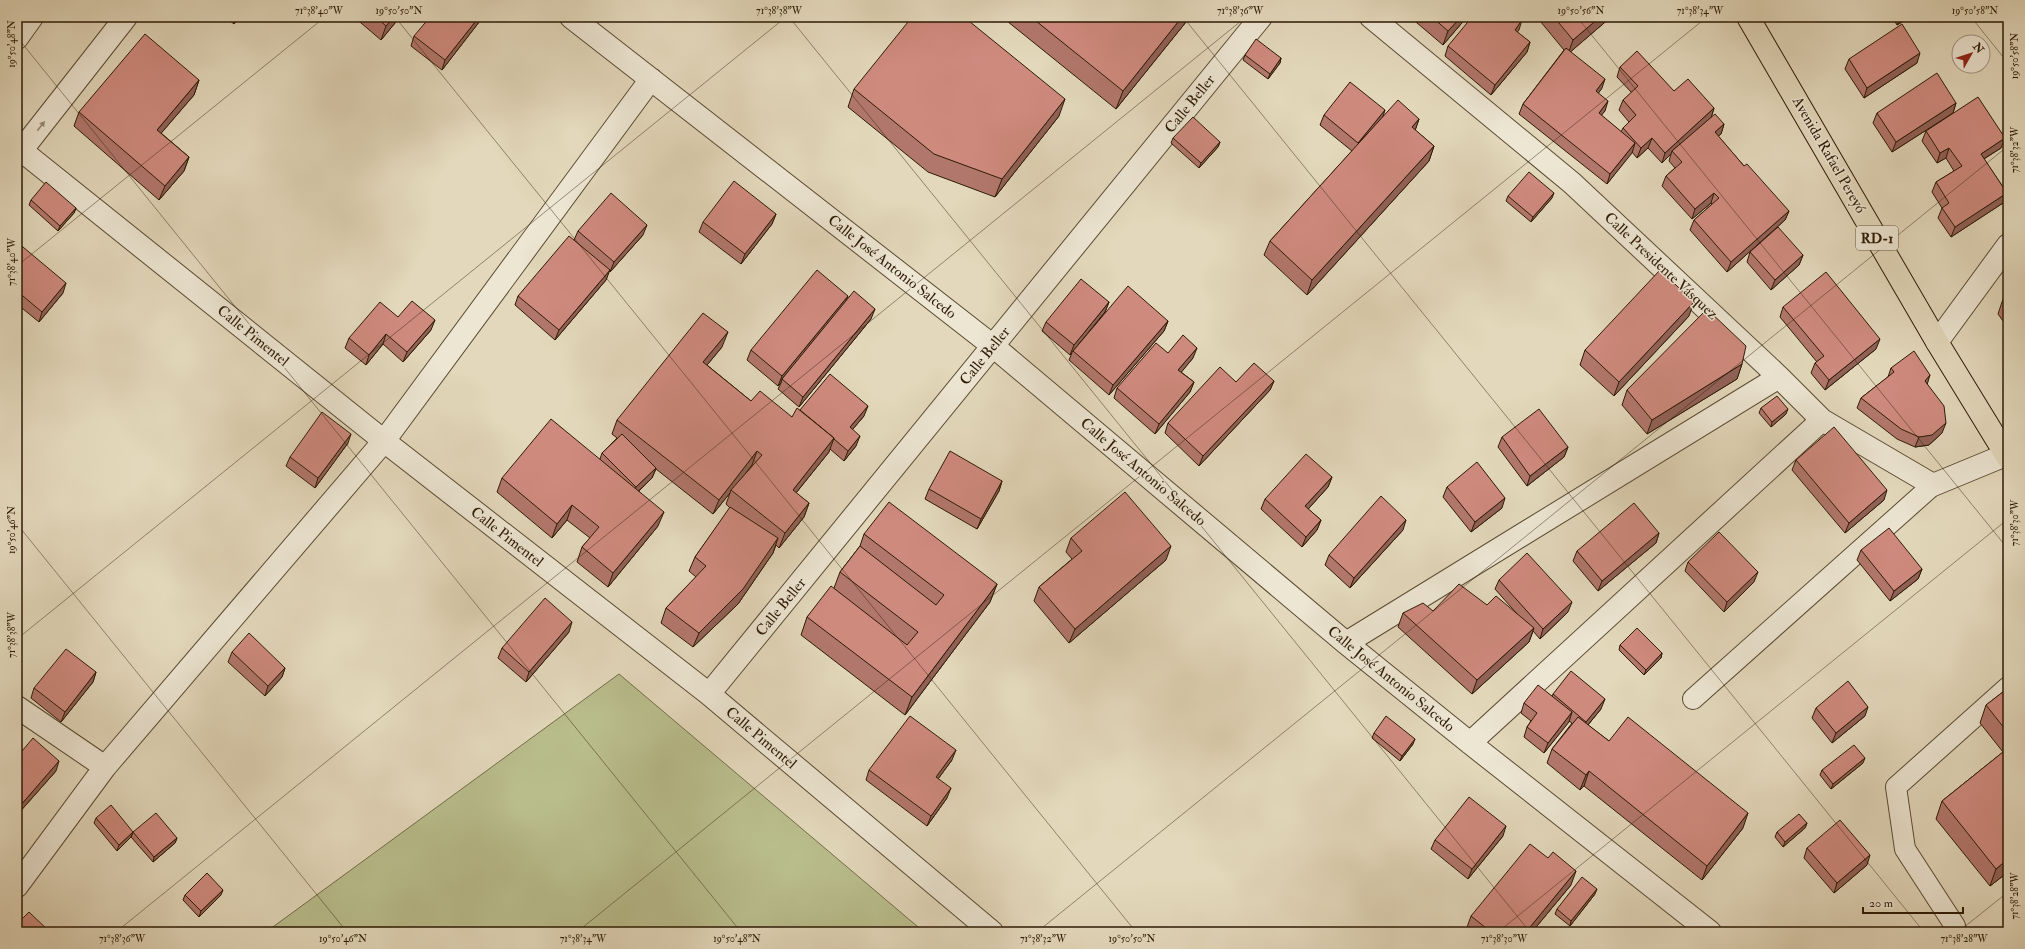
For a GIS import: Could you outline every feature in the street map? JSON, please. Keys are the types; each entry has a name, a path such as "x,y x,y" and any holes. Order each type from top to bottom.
{"main road":[{"name":"Avenida Rafael Pereyó","path":"1748,17 1937,342 2007,456"}],"street":[{"path":"17,38 32,17"},
{"path":"18,151 126,17"},
{"name":"Calle José Antonio Salcedo","path":"571,17 993,346 1346,643 1470,743 1710,932"},
{"name":"Calle Beller","path":"709,694 1261,17"},
{"name":"Calle Presidente Vásquez","path":"1371,17 1572,184 1779,377 1822,420 1932,485"},
{"path":"17,886 104,767 384,441 651,79"},
{"name":"Calle Pimentel","path":"18,151 384,441 709,694 992,932"},
{"path":"1937,342 2008,245"},
{"path":"1346,643 1779,377"},
{"path":"1470,743 1822,420"},
{"path":"1932,485 2007,456"},
{"path":"17,707 104,767"}],"lane":[{"path":"1693,699 1932,485"},
{"path":"1955,926 1905,849 1896,786 2008,687"}],"green space":[{"path":"619,674 924,932 266,932"}],"building":[{"path":"376,17 394,17 386,26"},
{"path":"430,17 479,17 445,60 414,36"},
{"path":"912,17 964,17 1065,99 1002,179 934,154 854,89"},
{"path":"1031,17 1182,17 1123,91"},
{"path":"1432,17 1461,17 1448,31"},
{"path":"1472,17 1519,17 1522,20 1515,30 1530,42 1495,85 1448,46"},
{"path":"1554,17 1600,17 1573,40"},
{"path":"1897,17 1904,17 1899,20"},
{"path":"1902,24 1920,53 1867,88 1849,59"},
{"path":"145,34 199,80 157,130 189,157 165,186 79,112"},
{"path":"1256,39 1281,58 1270,74 1245,55"},
{"path":"1566,48 1605,79 1596,91 1608,101 1599,113 1635,143 1610,174 1523,104"},
{"path":"1637,51 1674,91 1688,79 1714,108 1665,153 1652,138 1641,148 1623,128 1636,115 1623,100 1638,86 1620,67"},
{"path":"1937,73 1956,103 1896,142 1877,113"},
{"path":"1350,82 1385,110 1358,143 1324,115"},
{"path":"1978,97 2005,138 1981,154 2007,193 1955,227 1942,208 1949,203 1936,182 1962,166 1949,148 1940,153 1926,131"},
{"path":"1398,100 1419,119 1412,127 1434,146 1312,280 1270,241"},
{"path":"1715,114 1724,124 1715,132 1744,166 1747,164 1789,211 1731,262 1694,220 1719,198 1714,193 1695,209 1666,176 1682,162 1672,151"},
{"path":"1193,117 1220,142 1201,163 1173,138"},
{"path":"1529,172 1554,193 1533,217 1508,196"},
{"path":"734,181 776,214 745,254 703,222"},
{"path":"46,182 76,208 60,226 31,200"},
{"path":"611,193 647,225 614,262 578,231"},
{"path":"1778,227 1803,255 1775,280 1750,252"},
{"path":"569,236 610,270 559,330 518,296"},
{"path":"17,242 66,283 42,312 17,291"},
{"path":"817,270 848,296 782,376 751,350"},
{"path":"1660,270 1694,302 1619,382 1585,350"},
{"path":"1826,272 1880,339 1829,380 1815,363 1824,356 1783,307"},
{"path":"1081,279 1109,302 1074,345 1046,322"},
{"path":"1128,286 1168,321 1113,385 1073,351"},
{"path":"854,291 875,309 803,397 782,379"},
{"path":"2008,293 2008,306 2003,299"},
{"path":"412,301 435,320 407,352 386,334 369,355 349,338 380,302 398,317"},
{"path":"1707,309 1746,346 1742,364 1652,420 1627,390"},
{"path":"703,313 728,332 703,362 751,401 760,391 792,417 797,408 834,438 793,490 809,503 785,533 731,490 762,455 757,451 719,500 617,420"},
{"path":"1183,335 1197,348 1178,370 1194,382 1159,424 1117,388 1156,343 1168,353"},
{"path":"1914,351 1930,375 1925,381 1944,406 1946,423 1932,435 1919,437 1901,429 1861,398 1894,372 1891,368"},
{"path":"1254,363 1274,381 1203,456 1168,423 1220,367 1236,382"},
{"path":"830,374 868,406 850,427 860,436 848,451 800,410"},
{"path":"1777,396 1788,409 1772,422 1761,408"},
{"path":"1539,409 1568,447 1530,476 1502,437"},
{"path":"322,412 351,434 318,478 290,457"},
{"path":"551,419 664,512 613,573 582,547 599,527 572,505 557,524 502,478"},
{"path":"1834,427 1887,490 1849,523 1796,460"},
{"path":"622,434 656,468 636,487 602,453"},
{"path":"950,451 1002,481 981,519 929,489"},
{"path":"1306,454 1332,477 1305,506 1321,520 1306,537 1265,499"},
{"path":"1477,462 1505,498 1475,522 1447,487"},
{"path":"1125,492 1171,546 1075,629 1039,587 1082,551 1071,538"},
{"path":"1381,496 1406,520 1354,578 1329,555"},
{"path":"889,502 997,584 912,697 807,617 831,586 907,645 918,632 840,572 860,546 936,605 944,595 864,534"},
{"path":"1634,503 1659,533 1602,581 1577,551"},
{"path":"730,507 778,538 743,589 699,633 666,608 706,566 695,557"},
{"path":"1889,528 1922,569 1894,591 1861,550"},
{"path":"1719,532 1758,572 1727,602 1688,562"},
{"path":"1527,553 1572,602 1543,629 1499,580"},
{"path":"1459,584 1487,605 1496,596 1534,628 1477,680 1403,613 1423,603 1433,611"},
{"path":"545,598 572,622 529,672 502,648"},
{"path":"1637,628 1662,653 1646,670 1620,645"},
{"path":"249,633 285,668 268,686 232,652"},
{"path":"66,649 96,672 65,712 34,688"},
{"path":"1571,671 1605,699 1586,722 1553,694"},
{"path":"1848,681 1868,707 1836,733 1816,708"},
{"path":"1538,685 1572,712 1548,743 1527,727 1537,713 1524,703"},
{"path":"2008,688 2008,733 1986,705"},
{"path":"910,716 956,750 936,777 951,788 931,816 869,770"},
{"path":"1386,716 1415,739 1402,756 1374,733"},
{"path":"1578,717 1609,741 1628,717 1748,813 1707,866 1589,771 1586,775 1552,749"},
{"path":"33,738 59,761 20,806 17,803 17,757"},
{"path":"1854,745 1865,758 1833,784 1822,770"},
{"path":"2008,748 2008,859 1996,869 1942,801"},
{"path":"1469,797 1506,826 1472,869 1435,840"},
{"path":"111,805 133,832 119,845 96,818"},
{"path":"156,813 177,838 154,857 133,832"},
{"path":"1799,814 1807,823 1785,842 1777,832"},
{"path":"1840,820 1870,855 1837,883 1807,848"},
{"path":"1530,844 1548,858 1553,852 1576,871 1526,932 1491,932 1471,916"},
{"path":"207,873 223,890 201,911 185,895"},
{"path":"1582,877 1597,889 1571,921 1557,909"},
{"path":"29,912 50,932 18,932 17,924"},
{"path":"1597,928 1600,932 1593,932"}]}
